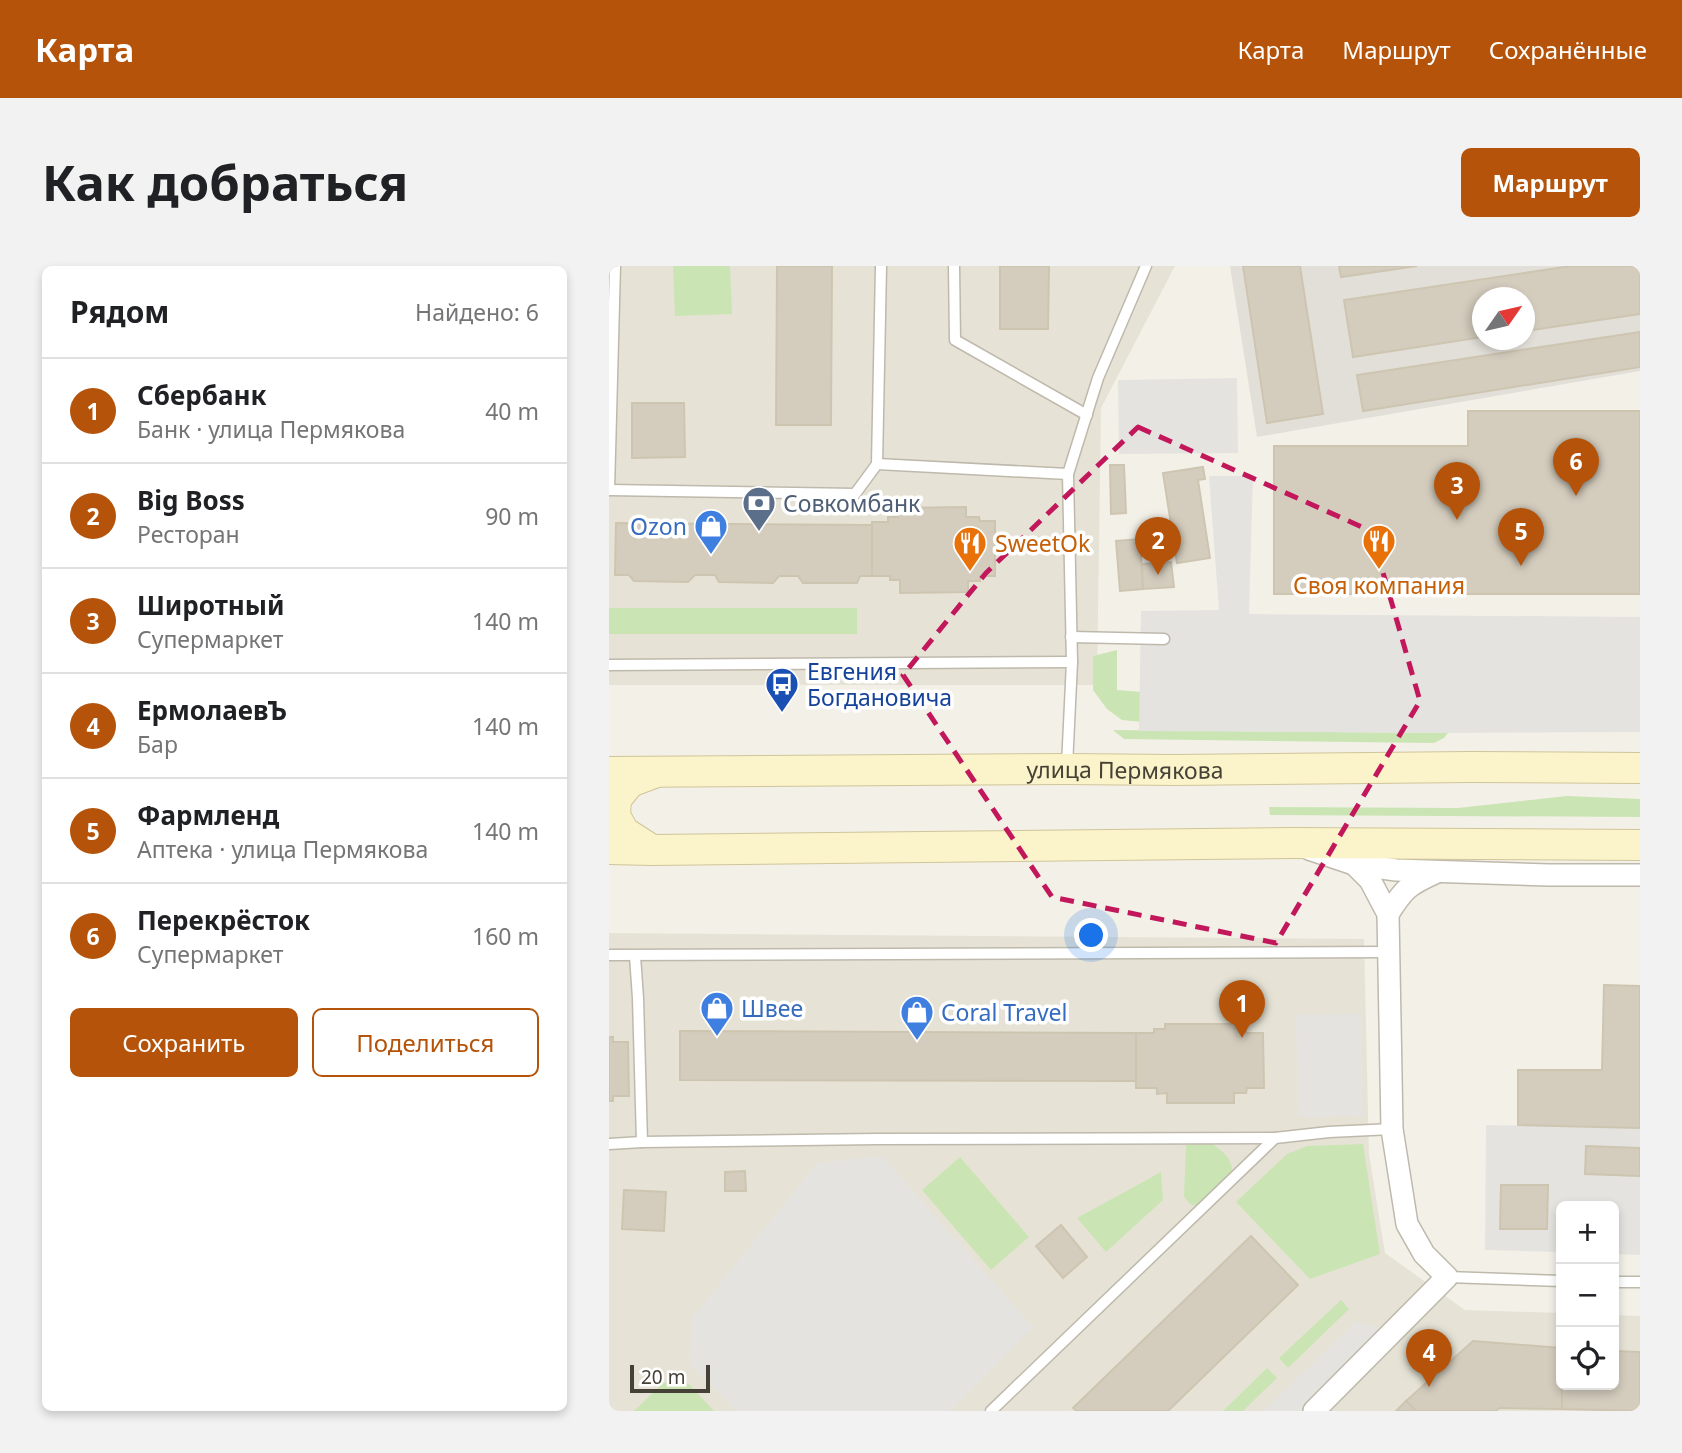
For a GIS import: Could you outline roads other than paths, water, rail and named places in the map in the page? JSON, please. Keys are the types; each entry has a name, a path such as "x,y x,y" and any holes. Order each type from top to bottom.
{"main road":[{"name":"улица Пермякова","path":"609,772 1640,768"},
{"path":"652,850 624,832 615,816 616,799 630,782 657,772"},
{"path":"609,849 1291,844 1640,845"}],"street":[{"path":"1291,844 1354,864 1396,870 1549,876 1640,875"},
{"path":"1314,1411 1447,1278 1424,1254 1407,1224 1392,1129 1388,914 1370,880 1354,864"},
{"path":"1388,914 1399,896 1412,883 1437,872"}],"lane":[{"path":"615,266 609,490 855,494 877,464 881,266"},
{"path":"954,266 955,340 1087,415"},
{"path":"1067,769 1072,662 1068,474 1098,378 1146,266"},
{"path":"877,464 1068,474"},
{"path":"1072,637 1164,639"},
{"path":"609,665 1072,662"},
{"path":"609,956 1389,952"},
{"path":"635,956 642,1142"},
{"path":"609,1144 877,1139 1275,1138 1392,1129"},
{"path":"991,1411 1275,1138"},
{"path":"1447,1278 1556,1280"},
{"path":"1619,1283 1640,1282"}],"place":[{"name":"Перекрёсток","path":"1576,496"},
{"name":"Широтный","path":"1457,520"},
{"name":"Совкомбанк","path":"759,533"},
{"name":"Ozon","path":"711,556"},
{"name":"Фармленд","path":"1521,566"},
{"name":"Своя компания","path":"1379,571"},
{"name":"SweetOk","path":"970,573"},
{"name":"Big Boss","path":"1158,575"},
{"name":"Евгения Богдановича","path":"782,714"},
{"name":"Швее","path":"717,1038"},
{"name":"Сбербанк","path":"1242,1038"},
{"name":"Coral Travel","path":"917,1042"},
{"name":"ЕрмолаевЪ","path":"1429,1387"}]}
